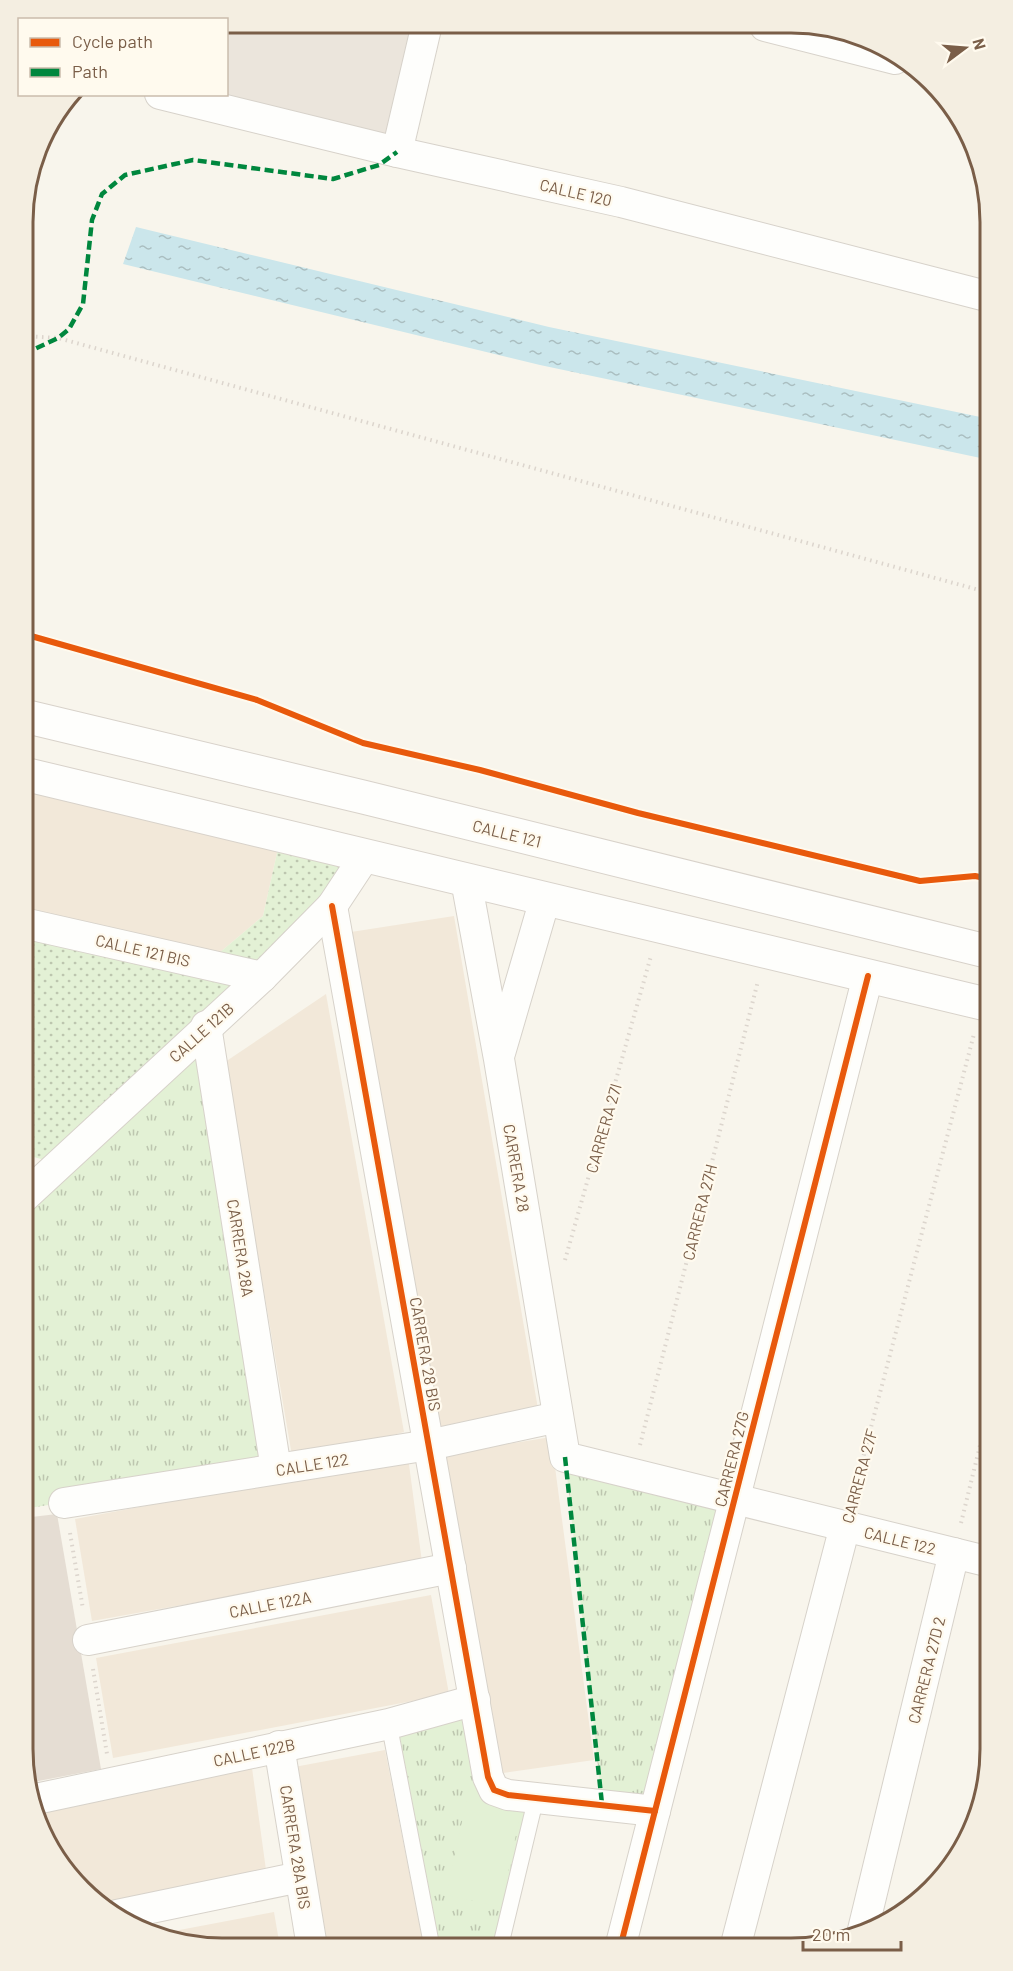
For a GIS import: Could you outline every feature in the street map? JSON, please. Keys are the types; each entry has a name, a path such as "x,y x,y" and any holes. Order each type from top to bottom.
{"street":[{"path":"397,152 425,33"},
{"path":"793,33 876,54"},
{"name":"CALLE 120","path":"168,96 397,152 621,202 980,294"},
{"name":"CALLE 121","path":"33,718 980,950"},
{"path":"33,776 980,1003"},
{"name":"CALLE 121B","path":"33,1189 206,1026 262,977 332,906 365,856"},
{"name":"CARRERA 28","path":"466,880 499,1059 565,1456"},
{"path":"499,1059 545,899"},
{"name":"CARRERA 28 BIS","path":"332,906 488,1777 494,1790 522,1796"},
{"name":"CALLE 121 BIS","path":"33,926 262,977"},
{"name":"CARRERA 27G","path":"623,1938 868,976"},
{"name":"CARRERA 28A","path":"206,1026 276,1470"},
{"name":"CALLE 122","path":"64,1503 429,1445 558,1416"},
{"name":"CALLE 122","path":"565,1456 980,1560"},
{"name":"CARRERA 27F","path":"738,1938 845,1526"},
{"name":"CARRERA 27D 2","path":"865,1922 954,1553"},
{"name":"CALLE 122A","path":"88,1640 451,1568"},
{"name":"CALLE 122B","path":"40,1798 389,1724 475,1700"},
{"name":"CARRERA 28A BIS","path":"279,1746 310,1938"},
{"path":"522,1796 655,1811"},
{"path":"128,1913 300,1877"}],"lane":[{"path":"389,1724 430,1938"},
{"path":"501,1938 522,1796"}],"path":[{"path":"33,337 57,339 980,590"},
{"path":"954,1553 980,1446"}],"shaded area":[{"path":"228,33 425,33 397,152 164,96 228,96"},
{"path":"33,776 281,835 263,916 206,964 33,925"},
{"path":"454,916 538,1409 437,1427 351,932"},
{"path":"326,994 404,1432 293,1462 225,1062"},
{"path":"551,1437 594,1760 496,1774 445,1454"},
{"path":"408,1457 422,1562 92,1621 75,1519"},
{"path":"431,1595 449,1694 113,1758 96,1658"},
{"path":"385,1750 422,1938 320,1938 289,1768"},
{"path":"252,1768 266,1870 112,1903 80,1873 65,1854 44,1811"},
{"path":"274,1912 278,1938 222,1938 172,1931"}],"green space":[{"path":"281,835 365,856 59,1164 33,1157 33,925 206,964 263,916"},
{"path":"206,1026 276,1469 33,1507 33,1189"},
{"path":"565,1457 734,1499 655,1811 602,1804"},
{"path":"475,1700 488,1777 536,1798 502,1938 430,1938 389,1724"},
{"path":"469,1790 523,1801 501,1907 446,1895"}],"water":[{"path":"136,227 549,327 980,417 980,458 540,365 123,264"}],"building":[{"path":"57,1514 101,1769 36,1781 33,1761 33,1517"}],"marked path":[{"path":"33,350 58,338 69,329 83,304 92,220 102,194 125,175 193,160 333,179 379,165 397,152"},
{"path":"565,1457 602,1804"}],"cycle path":[{"path":"33,637 257,700 363,743 480,770 638,813 920,881 980,877"},
{"path":"332,906 488,1777 494,1790 508,1795 655,1811"},
{"path":"623,1938 868,976"}]}
